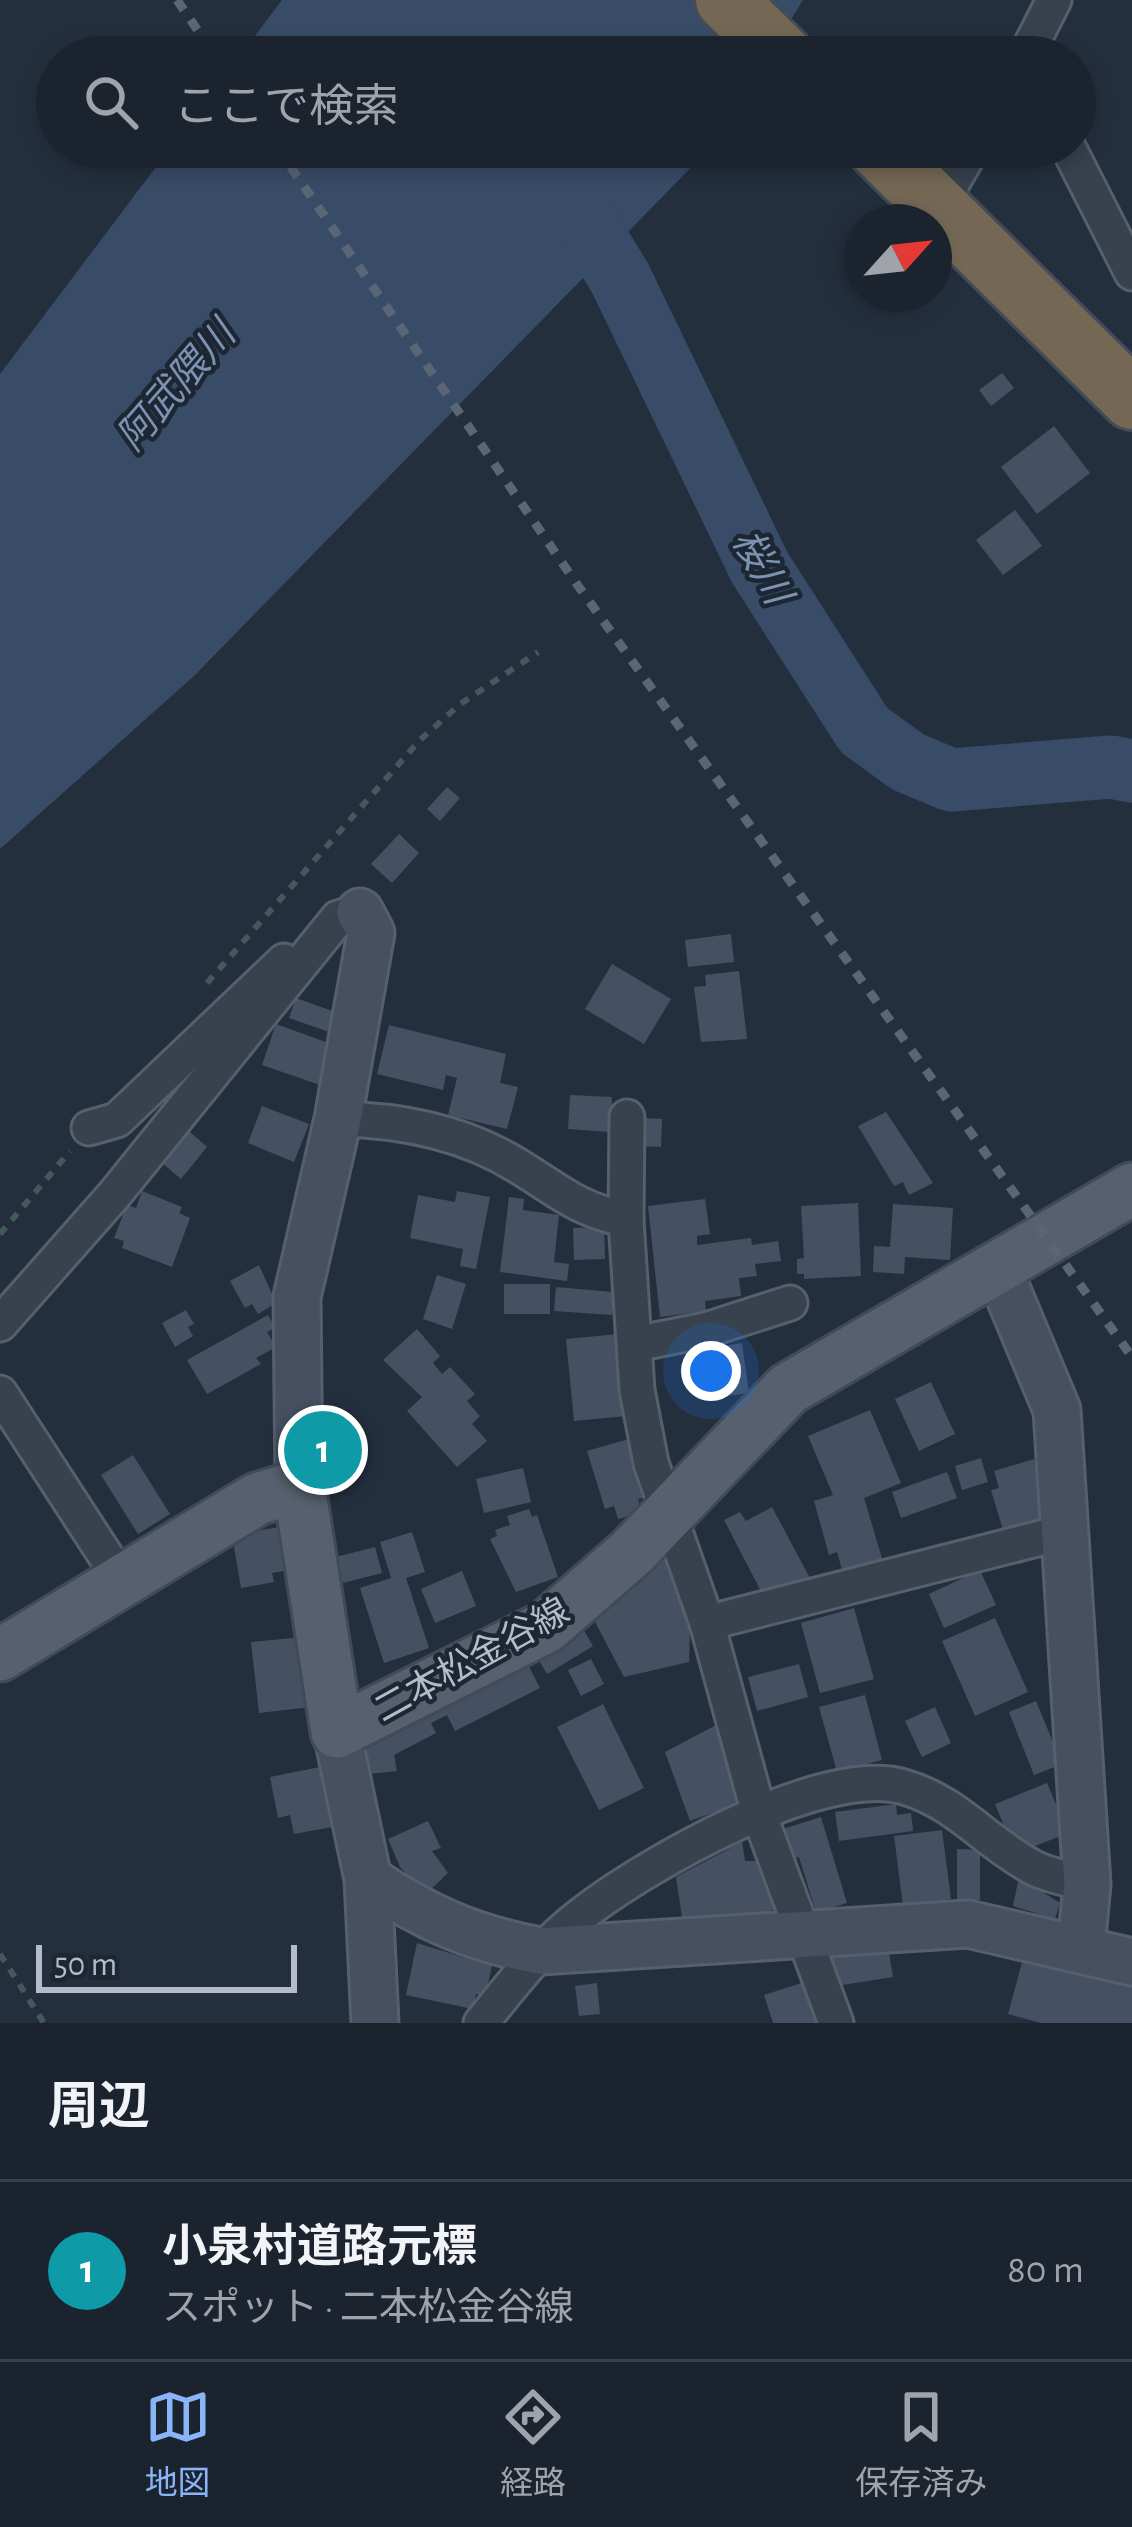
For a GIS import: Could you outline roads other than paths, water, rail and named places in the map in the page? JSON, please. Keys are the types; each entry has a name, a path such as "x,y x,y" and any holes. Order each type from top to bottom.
{"highway":[{"path":"726,0 763,36"},
{"path":"898,168 935,204"},
{"path":"952,221 1132,400"}],"main road":[{"name":"二本松金谷線","path":"299,1486 337,1732 546,1627 670,1514 788,1389 1132,1189"},
{"path":"0,1655 257,1499 299,1486"}],"street":[{"path":"1036,36 1054,0"},
{"path":"940,204 961,168"},
{"path":"1079,168 1132,274"},
{"path":"0,1324 342,923"},
{"path":"88,1128 117,1120 292,953 342,923 371,933 338,1119 297,1298 299,1486"},
{"path":"626,1117 626,1220 635,1344 651,1463 707,1624 759,1814 836,2023"},
{"path":"338,1119 412,1125 476,1146 518,1165 562,1199 626,1220"},
{"path":"998,1269 1057,1410 1069,1531 1087,1884 1081,1949"},
{"path":"635,1344 706,1330 790,1303"},
{"path":"0,1393 122,1581"},
{"path":"707,1624 1069,1531"},
{"path":"337,1732 368,1879 375,2023"},
{"path":"481,2023 540,1951 581,1915 640,1876 759,1814 830,1788 896,1784 943,1799 1034,1868 1087,1884"},
{"path":"368,1879 414,1911 482,1940 540,1951 968,1924 1132,1962"}],"water":[{"path":"282,0 803,0 781,36 255,36"},
{"name":"阿武隈川","path":"155,168 690,168 194,676 0,849 0,374"}],"waterway":[{"name":"桜川","path":"553,168 620,278 760,568 864,730 908,762 951,780 1111,767 1132,771"}],"railway":[{"path":"177,0 202,36"},
{"path":"291,168 576,583 1132,1357"}],"place":[{"name":"小泉村道路元標","path":"323,1450"}]}
